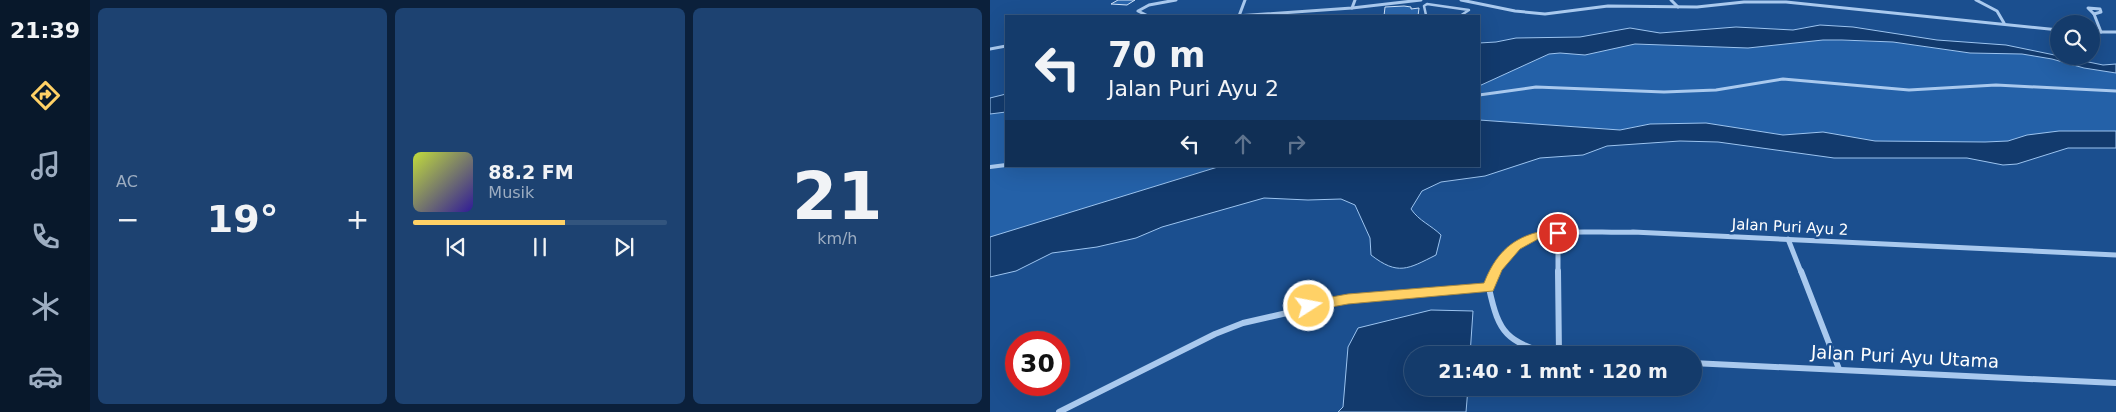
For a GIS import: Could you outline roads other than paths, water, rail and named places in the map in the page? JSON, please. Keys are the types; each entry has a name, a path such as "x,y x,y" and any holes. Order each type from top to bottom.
{"street":[{"path":"1146,15 1138,12 1149,5 1176,0"},
{"path":"1238,15 1245,0"},
{"path":"1352,8 1355,0"},
{"path":"1251,15 1352,8 1421,0"},
{"path":"1461,0 1515,11 1545,14 1608,6 1678,7 1744,2 1786,2 2050,29"},
{"path":"1671,0 1678,7"},
{"path":"1976,0 1997,10 2004,23"},
{"path":"2094,14 2101,32 2116,32"},
{"path":"990,48 1005,46"},
{"name":"Jalan Puri Ayu 2","path":"1489,288 1496,268 1515,246 1538,235 1558,233 1633,232 2116,255"},
{"path":"1558,233 1559,346"},
{"path":"1788,239 1838,369"},
{"path":"1059,412 1206,338 1243,323 1348,299 1489,288 1492,305 1502,332 1513,341 1527,346"},
{"name":"Jalan Puri Ayu Utama","path":"1702,363 2116,383"}],"lane":[{"path":"1433,4 1436,0"},
{"path":"1450,15 1426,15 1424,6 1433,4 1469,10 1461,15"},
{"path":"1480,96 1514,88 1536,87 1664,92 1716,90 1783,79 1890,89 1996,85 2116,91"},
{"path":"990,167 1005,165"}]}
